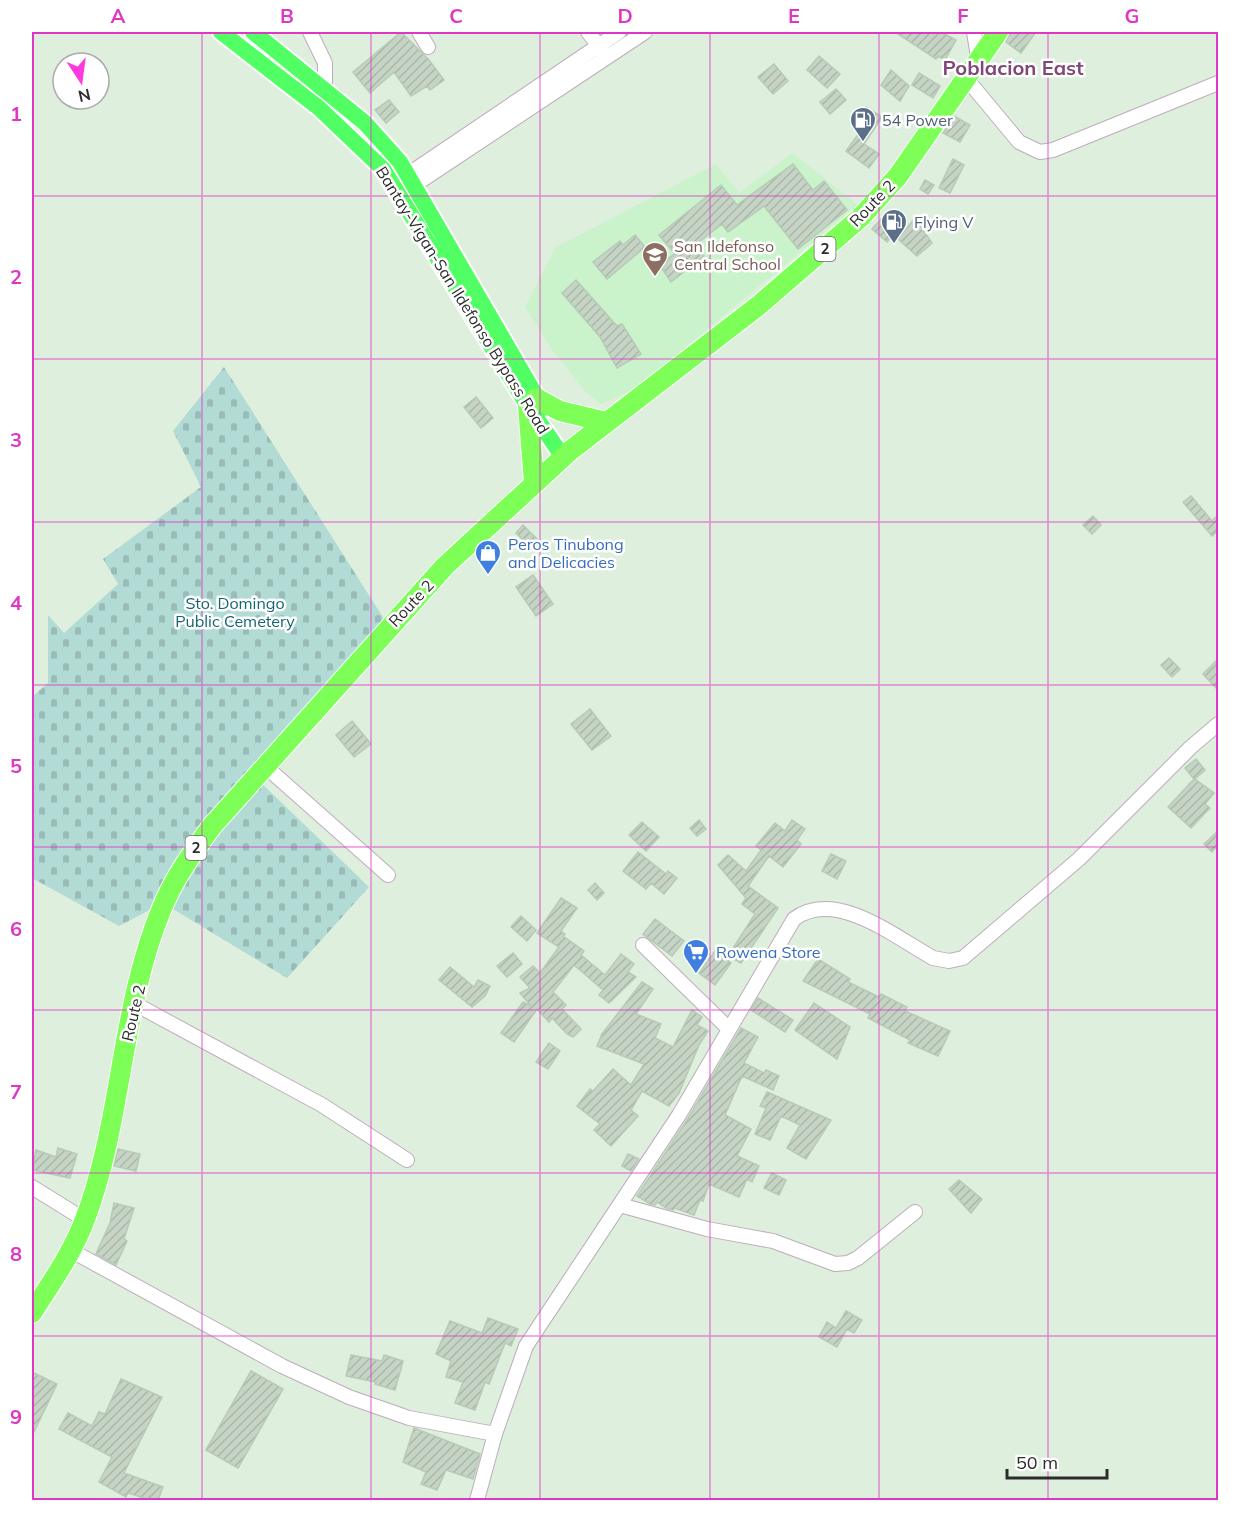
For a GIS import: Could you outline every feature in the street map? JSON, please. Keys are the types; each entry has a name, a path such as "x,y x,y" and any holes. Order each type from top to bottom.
{"highway":[{"name":"Route 2","path":"32,1313 72,1251 85,1220 100,1168 147,949 162,907 184,865 212,826 444,567 567,453 758,306 861,217 898,176 978,57 998,32"},
{"path":"534,483 532,402 606,422"}],"main road":[{"name":"Bantay-Vigan-San Ildefonso Bypass Road","path":"221,32 319,108 383,169 567,453"},
{"name":"Bantay-Vigan-San Ildefonso Bypass Road","path":"253,32 365,123 400,162 532,402"}],"street":[{"path":"310,32 325,63 325,89"},
{"path":"419,32 428,47"},
{"path":"588,32 603,52"},
{"path":"603,52 619,32"},
{"path":"396,190 603,52 645,32"},
{"path":"974,32 978,57"},
{"path":"965,76 1019,142 1040,152 1053,150 1218,83"},
{"path":"477,1500 495,1434 526,1346 679,1116 794,919 806,910 841,909 933,958 949,961 963,958 1079,859 1191,747 1218,724"},
{"path":"265,765 388,874"},
{"path":"643,945 729,1029"},
{"path":"135,1004 322,1105 407,1160"},
{"path":"32,1187 85,1220"},
{"path":"620,1205 707,1229 773,1241 835,1264 848,1263 858,1258 915,1212"},
{"path":"72,1251 282,1366 349,1397 409,1418 495,1434"}],"shaded area":[{"name":"San Ildefonso Central School","path":"793,153 857,205 636,388 601,404 586,392 553,351 525,307 555,248 716,164 739,193"}],"green space":[{"name":"Sto. Domingo Public Cemetery","path":"224,367 386,622 254,776 369,887 287,978 163,903 119,926 32,878 32,697 48,683 48,615 64,633 118,584 103,559 201,487 173,431"}],"building":[{"path":"401,32 429,60 444,80 430,90 427,86 411,96 394,72 370,93 353,72"},
{"path":"895,32 941,32 956,40 945,60 938,56 936,59"},
{"path":"1010,32 1036,32 1021,53 1006,42"},
{"path":"819,56 840,74 827,88 807,70"},
{"path":"774,64 788,81 773,94 758,77"},
{"path":"891,70 909,86 900,101 881,85"},
{"path":"919,73 940,86 933,98 912,85"},
{"path":"836,89 846,100 830,114 820,102"},
{"path":"389,100 399,112 386,123 375,110"},
{"path":"866,107 882,117 864,144 879,154 869,168 846,151 862,129 854,124"},
{"path":"954,116 970,125 960,142 943,133"},
{"path":"953,159 964,165 950,193 939,188"},
{"path":"793,164 813,190 824,181 847,210 798,249 764,206 728,232 722,224 695,245 704,256 671,282 659,264 675,254 659,235 721,185 737,205"},
{"path":"925,180 934,185 928,194 920,189"},
{"path":"885,215 899,228 887,242 872,229"},
{"path":"915,218 932,243 917,256 898,239"},
{"path":"635,235 645,247 607,279 593,262 620,241 623,245"},
{"path":"576,280 617,326 622,324 641,354 617,368 600,337 562,293"},
{"path":"476,397 493,418 481,428 464,407"},
{"path":"1191,496 1212,521 1218,515 1218,531 1212,536 1183,502"},
{"path":"1093,516 1101,525 1092,534 1083,525"},
{"path":"523,525 540,542 532,549 516,533"},
{"path":"533,575 553,604 536,616 516,587"},
{"path":"1169,658 1180,669 1172,677 1161,665"},
{"path":"1218,659 1218,690 1203,674"},
{"path":"590,709 611,736 592,750 571,724"},
{"path":"352,721 371,744 354,757 336,735"},
{"path":"1196,759 1205,770 1195,779 1214,793 1205,804 1210,808 1191,828 1168,807 1194,779 1185,768"},
{"path":"699,820 706,829 697,836 690,828"},
{"path":"792,820 805,829 797,840 801,844 783,867 769,856 748,886 778,908 741,963 728,956 755,914 742,904 746,898 718,865 728,855 746,871 761,850 756,846 775,823 785,831"},
{"path":"642,822 659,837 646,851 629,835"},
{"path":"1218,831 1218,845 1212,852 1204,844"},
{"path":"638,852 666,874 668,871 677,878 664,894 651,883 646,889 623,871"},
{"path":"831,854 846,861 837,879 822,871"},
{"path":"595,883 604,893 597,900 588,890"},
{"path":"561,898 577,908 561,931 565,934 563,936 584,951 581,955 605,975 621,954 634,964 628,972 636,977 609,1003 599,995 603,990 574,965 553,992 566,1005 562,1009 581,1029 573,1037 567,1034 552,1018 549,1022 537,1009 514,1042 501,1033 523,1002 531,1006 520,993 530,988 520,977 533,966 540,973 559,947 537,933"},
{"path":"521,916 536,930 527,941 511,927"},
{"path":"655,919 684,941 672,956 643,934"},
{"path":"715,951 731,963 715,985 699,973"},
{"path":"513,953 522,964 507,977 497,966"},
{"path":"818,959 850,979 848,982 879,997 881,994 907,1007 905,1011 950,1031 938,1056 908,1043 910,1040 868,1018 870,1014 803,981"},
{"path":"450,967 474,987 478,980 490,986 485,996 472,1007 439,980"},
{"path":"642,982 653,989 636,1014 661,1024 655,1038 673,1047 692,1010 702,1017 697,1025 708,1031 699,1045 679,1093 669,1106 642,1091 631,1110 638,1116 611,1146 594,1130 600,1124 577,1106 590,1089 593,1091 613,1069 631,1085 644,1064 597,1046 602,1034"},
{"path":"758,998 793,1020 785,1032 751,1010"},
{"path":"814,1003 850,1027 837,1059 795,1030"},
{"path":"741,1028 758,1037 744,1063 764,1073 766,1070 779,1076 773,1090 742,1076 725,1115 751,1129 737,1156 759,1166 752,1182 747,1179 739,1197 709,1184 703,1201 700,1200 694,1215 675,1208 673,1210 666,1208 657,1202 655,1205 650,1204 637,1196 687,1120"},
{"path":"549,1043 560,1051 548,1069 536,1062"},
{"path":"767,1092 831,1120 806,1159 787,1148 800,1125 781,1116 770,1140 755,1134 766,1108 760,1106"},
{"path":"58,1148 77,1154 70,1178 32,1170 36,1150 56,1157"},
{"path":"118,1149 140,1154 136,1171 114,1166"},
{"path":"628,1154 639,1159 631,1171 622,1166"},
{"path":"772,1173 786,1180 779,1195 764,1188"},
{"path":"959,1180 982,1199 971,1213 949,1189"},
{"path":"114,1203 134,1208 124,1239 127,1241 116,1265 96,1254 110,1223"},
{"path":"846,1311 862,1320 854,1333 847,1329 837,1347 819,1337 827,1322 836,1328"},
{"path":"488,1318 518,1329 511,1346 505,1343 489,1384 485,1382 475,1410 455,1403 463,1382 446,1377 451,1361 436,1354 450,1321 482,1333"},
{"path":"351,1355 382,1361 384,1355 403,1361 395,1390 375,1384 376,1382 346,1376"},
{"path":"251,1371 283,1389 238,1468 206,1450"},
{"path":"32,1372 57,1384 32,1436"},
{"path":"121,1379 162,1397 124,1473 163,1487 158,1500 150,1500 128,1493 126,1497 99,1482 112,1457 59,1429 68,1413 92,1426 99,1412 105,1414"},
{"path":"414,1428 480,1454 473,1479 446,1470 437,1490 421,1484 426,1472 403,1462"}],"place":[{"name":"54 Power","path":"863,143"},
{"name":"Flying V","path":"894,245"},
{"name":"San Ildefonso Central School","path":"655,278"},
{"name":"Peros Tinubong and Delicacies","path":"488,576"},
{"name":"Rowena Store","path":"696,975"}],"district":[{"name":"Poblacion East","path":"1013,68"}]}
